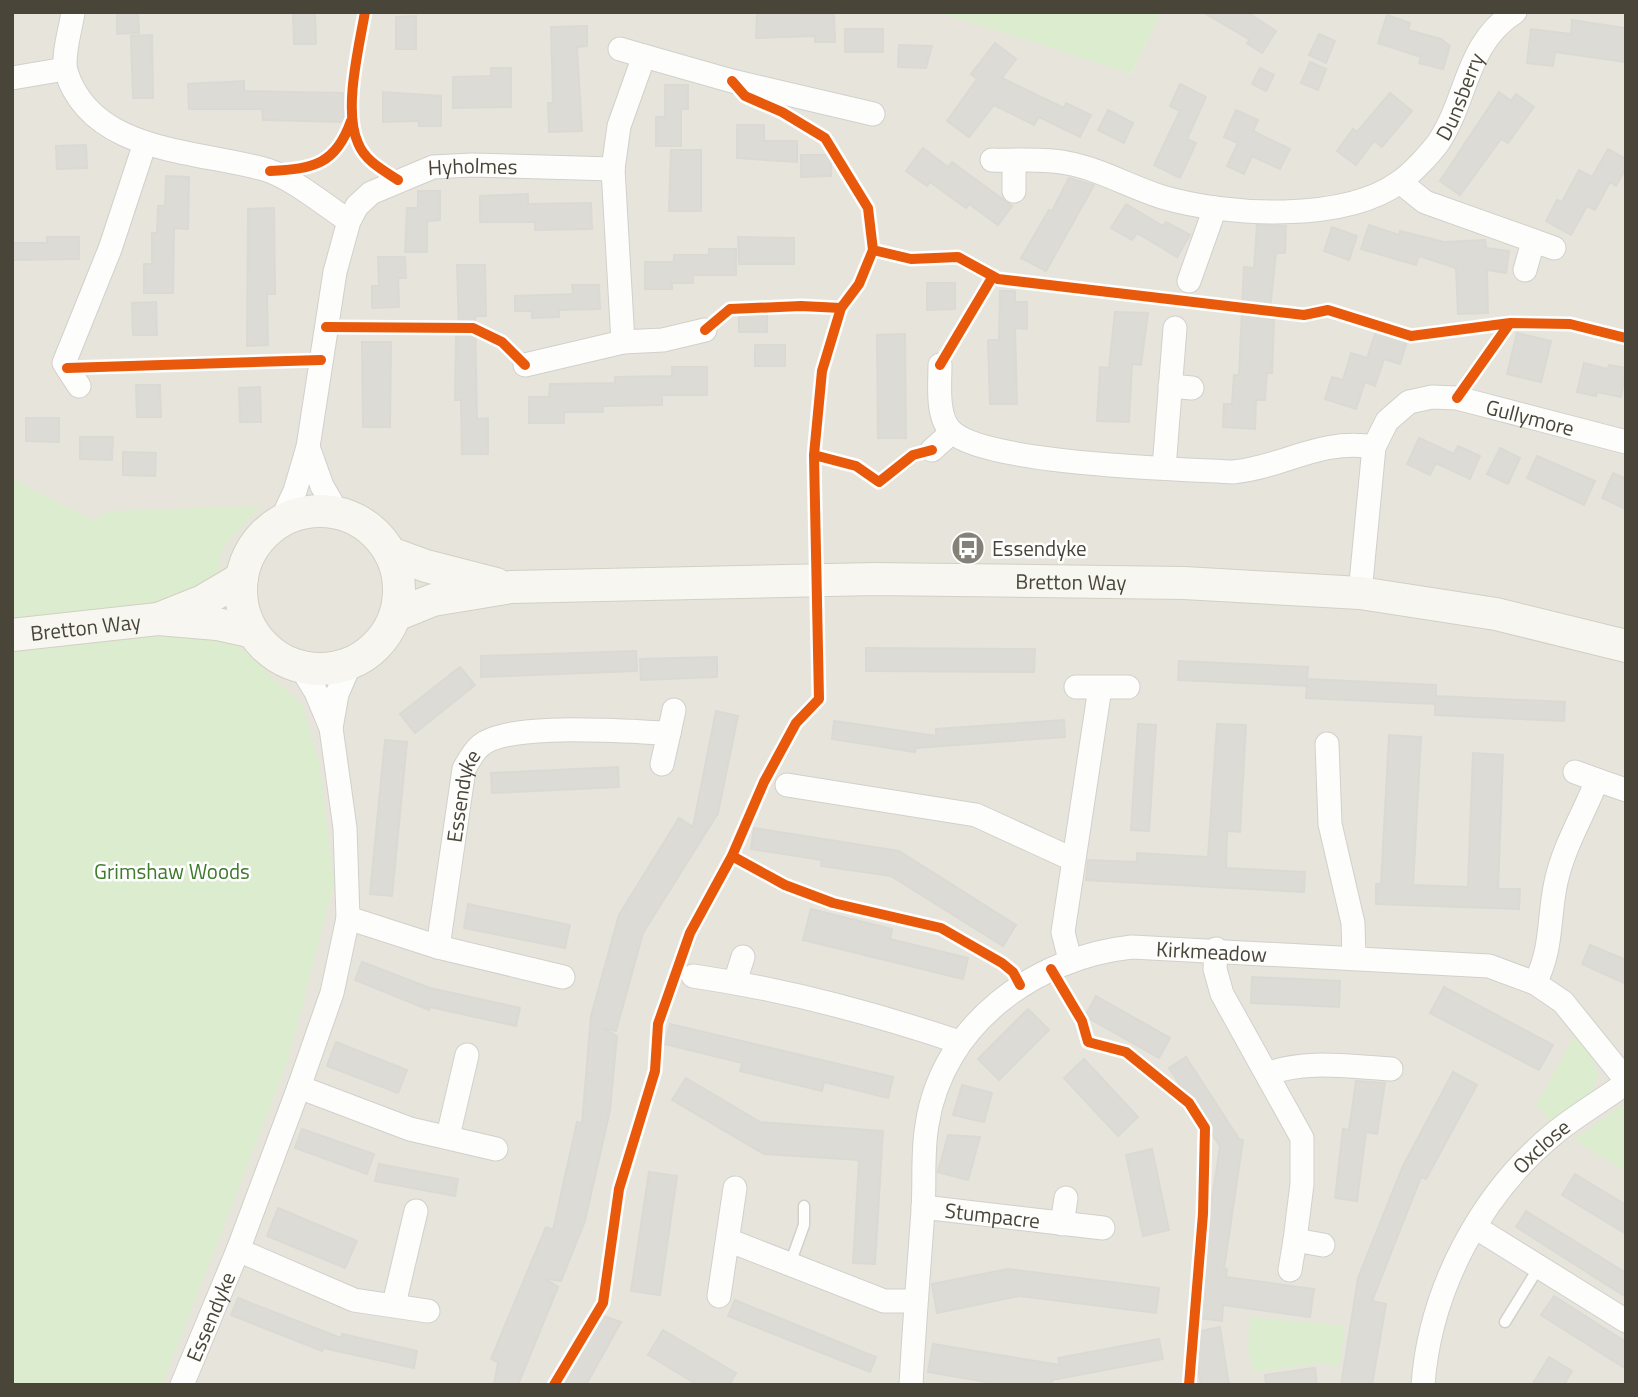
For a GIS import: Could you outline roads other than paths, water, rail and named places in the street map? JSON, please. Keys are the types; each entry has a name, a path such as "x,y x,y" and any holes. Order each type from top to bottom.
{"street":[{"path":"73,12 65,69 92,114 113,130 145,143 271,172 349,221"},
{"name":"Dunsberry","path":"1014,191 1003,161 1065,162 1162,197 1215,208 1266,211 1322,209 1358,202 1401,181 1438,143 1483,43 1499,22 1515,12"},
{"path":"620,50 860,116"},
{"path":"623,342 613,169 619,126 644,56"},
{"path":"12,78 65,69"},
{"path":"79,386 55,361 110,249 145,143"},
{"name":"Hyholmes","path":"281,521 295,491 308,447 335,272 349,221 357,206 372,193 433,167 485,165 613,169"},
{"path":"1401,181 1425,202 1544,245 1525,270"},
{"path":"1189,281 1215,208"},
{"path":"1164,468 1181,387 1174,328"},
{"path":"525,365 623,342 663,340 705,330"},
{"path":"940,365 942,412 952,432 987,449 1029,456 1164,468 1245,471 1324,446 1374,447"},
{"name":"Gullymore","path":"1360,593 1374,447 1387,421 1409,402 1432,397 1457,398 1626,442"},
{"path":"932,450 952,432"},
{"name":"Hyholmes","path":"308,447 322,486 337,512"},
{"path":"317,511 337,512 358,520 377,534 390,553 398,573 396,615 385,635 369,652 350,664 325,669 300,666 282,659 265,647 253,632 246,615 242,578 256,546 281,521 317,511"},
{"name":"Bretton Way","path":"390,553 426,566 510,587"},
{"name":"Bretton Way","path":"158,619 203,601 242,578"},
{"name":"Bretton Way","path":"396,615 433,600 510,587 874,579 1184,583 1360,593 1496,614 1626,646"},
{"name":"Bretton Way","path":"12,635 158,619 217,624 253,632"},
{"name":"Essendyke","path":"331,728 337,694 350,664"},
{"name":"Essendyke","path":"182,1385 237,1251 299,1087 332,993 348,918 345,828 331,728 316,692 300,666"},
{"path":"1076,687 1128,687"},
{"path":"1070,960 1063,932 1100,688"},
{"path":"662,764 674,710"},
{"name":"Essendyke","path":"439,947 464,769 480,746 501,735 537,731 669,733"},
{"path":"1319,758 1330,824 1353,923 1354,957"},
{"path":"1575,772 1626,790"},
{"path":"788,785 822,779 976,815 1072,859"},
{"path":"1535,983 1549,950 1552,902 1563,856 1597,780"},
{"path":"348,918 439,947 563,977"},
{"name":"Kirkmeadow","path":"911,1385 914,1301 927,1124 934,1094 959,1042 1020,985 1070,960 1101,950 1132,947 1216,949 1489,966 1535,983 1563,1002 1626,1082"},
{"path":"1216,949 1215,969 1222,994 1302,1138 1302,1184 1290,1270"},
{"path":"735,982 743,957"},
{"path":"692,976 735,982 887,1019 959,1042"},
{"path":"447,1136 467,1055"},
{"path":"1267,1074 1282,1068 1306,1065 1391,1069"},
{"name":"Oxclose","path":"1423,1385 1436,1310 1475,1227 1509,1178 1555,1132 1626,1082"},
{"path":"299,1087 410,1129 496,1150"},
{"path":"719,1296 735,1188"},
{"name":"Stumpacre","path":"1062,1224 1066,1198"},
{"name":"Stumpacre","path":"923,1207 1103,1228"},
{"path":"394,1304 416,1211"},
{"path":"1475,1227 1626,1321"},
{"path":"728,1240 884,1301 914,1301"},
{"path":"1295,1240 1323,1245"},
{"name":"Essendyke","path":"237,1251 354,1300 428,1311"}],"lane":[{"path":"790,1264 804,1225 804,1206"},
{"path":"1505,1322 1539,1267"}],"place":[{"name":"Essendyke","path":"968,548"}],"park label":[{"name":"Grimshaw Woods","path":"172,871"}]}
